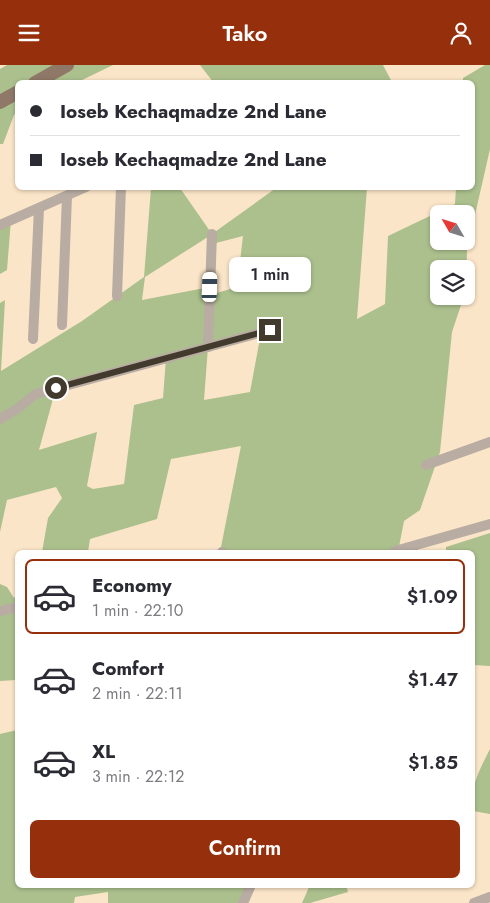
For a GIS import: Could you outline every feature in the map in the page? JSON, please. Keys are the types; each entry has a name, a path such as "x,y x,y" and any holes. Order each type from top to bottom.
{"main road":[{"path":"40,80 67,65"},
{"path":"0,102 15,94"}],"street":[{"path":"0,225 80,190"},
{"path":"117,296 121,190"},
{"path":"62,325 67,196"},
{"path":"33,339 39,207"},
{"path":"208,347 212,234"},
{"path":"0,419 39,393 270,330"},
{"path":"426,465 490,442"},
{"path":"399,550 490,524"},
{"path":"0,611 15,608"},
{"path":"242,903 249,888"},
{"path":"474,903 490,897"}],"green space":[{"path":"7,65 60,65 30,80 15,80 15,88 0,97 0,69"},
{"path":"67,65 113,65 82,80 40,80"},
{"path":"200,65 383,65 391,80 211,80"},
{"path":"485,65 490,65 490,149 475,215 475,205 453,205 455,204 456,190 475,190 475,80 463,80 463,78"},
{"path":"15,93 15,114 3,144 0,144 0,102"},
{"path":"151,190 181,190 212,234 273,190 367,190 357,319 385,304 388,236 430,216 430,250 467,250 467,260 430,260 430,305 461,305 452,332 440,452 420,510 404,521 398,550 220,550 241,446 171,459 157,519 90,539 88,550 42,550 48,518 62,498 56,487 7,500 0,532 0,303 5,300 1,371 82,321 144,277","holes":["211,235 212,244 243,236 237,287 210,295 210,287 142,300 145,277","261,333 250,392 204,400 208,347","166,358 163,398 134,405 124,484 93,489 87,486 97,432 39,450 56,388"]},
{"path":"11,220 7,270 0,274 0,225"},
{"path":"490,533 490,666 475,665 475,550 446,550 446,547"},
{"path":"0,584 7,587 14,598 15,597 15,680 0,681"},
{"path":"15,730 15,888 249,888 242,903 108,903 108,892 75,897 74,903 0,903 0,734"},
{"path":"490,749 490,814 475,811 475,783"},
{"path":"309,888 347,888 348,892 310,903 302,903"}],"route":[{"path":"56,388 270,330"}]}
